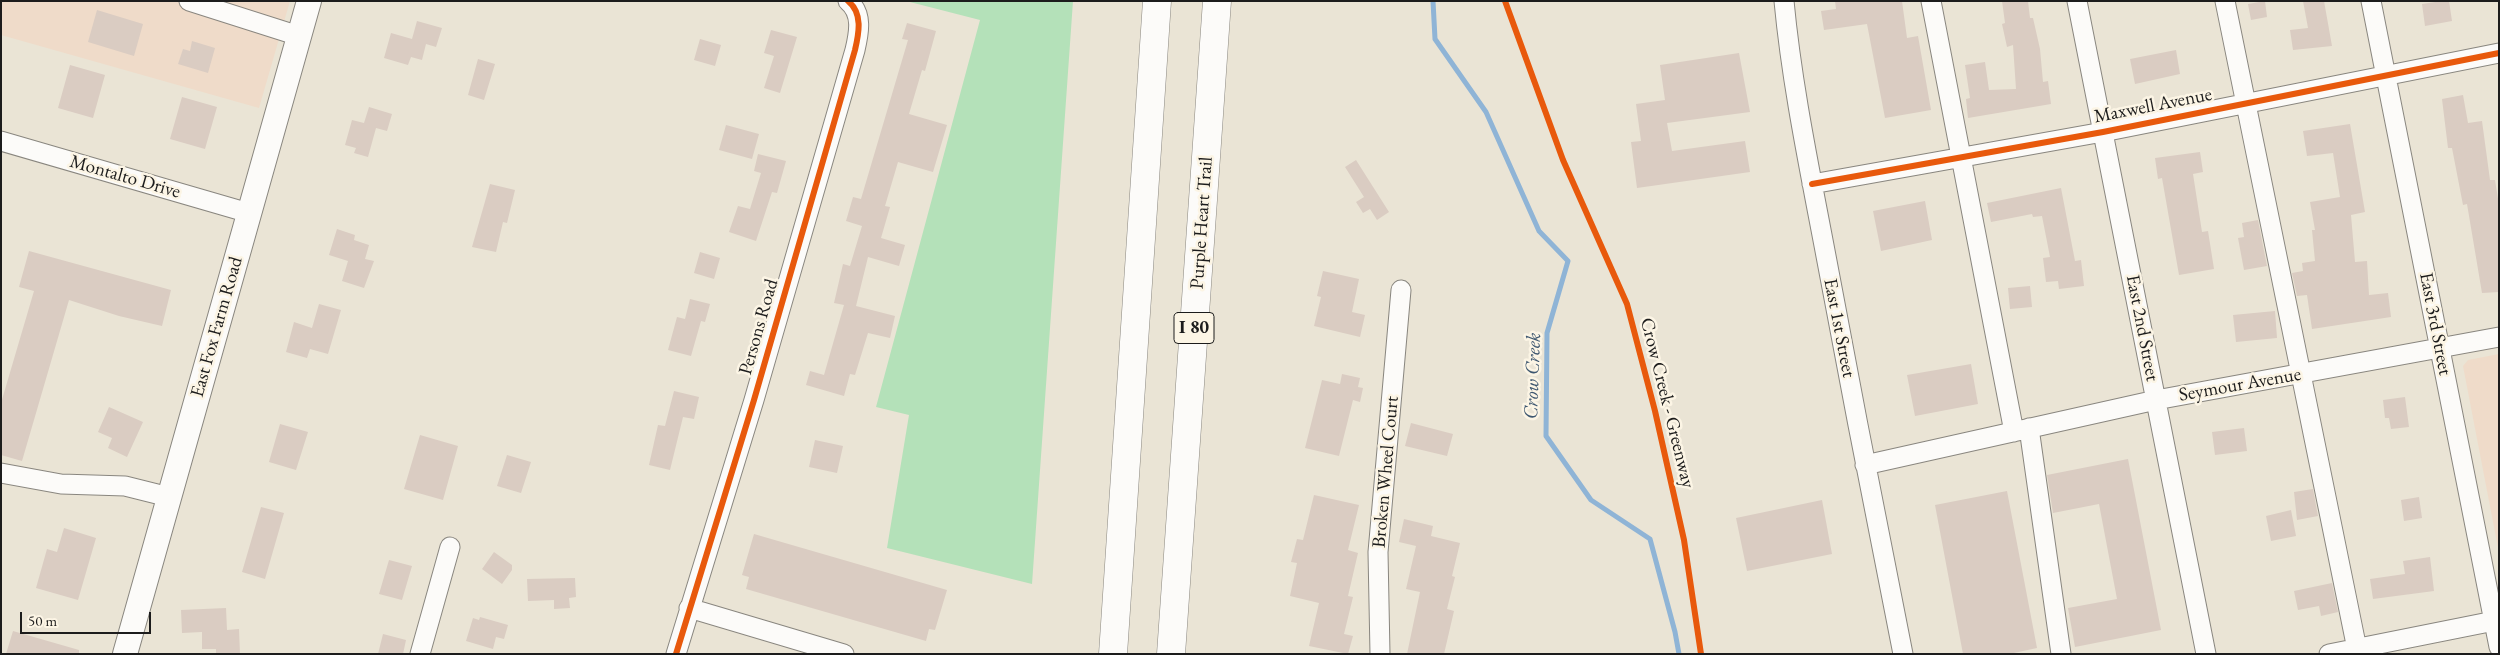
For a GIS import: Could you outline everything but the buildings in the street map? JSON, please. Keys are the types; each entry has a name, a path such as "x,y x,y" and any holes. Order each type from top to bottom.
{"highway":[{"path":"1113,654 1157,1"},
{"name":"Purple Heart Trail","path":"1171,654 1219,1"}],"main road":[{"name":"East Fox Farm Road","path":"124,654 309,1"}],"street":[{"path":"189,1 299,36"},
{"name":"East 1st Street","path":"1784,1 1787,32 1812,184 1865,465 1904,654"},
{"path":"1931,1 1961,157 2021,430 2060,654"},
{"name":"East 2nd Street","path":"2077,1 2206,654"},
{"path":"2224,1 2357,651"},
{"name":"East 3rd Street","path":"2371,1 2496,621 2499,647"},
{"name":"Persons Road","path":"676,654 754,400 854,50 858,20 852,4"},
{"name":"Maxwell Avenue","path":"1812,184 2103,132 2499,53"},
{"name":"Montalto Drive","path":"1,141 249,212"},
{"name":"Broken Wheel Court","path":"1380,654 1378,552 1401,290"},
{"name":"Seymour Avenue","path":"1865,465 2156,400 2499,337"},
{"path":"1,473 61,484 125,486 169,498"},
{"path":"420,654 450,547"},
{"path":"689,608 814,650 844,654"},
{"path":"2330,654 2357,651 2496,621"}],"shaded area":[{"path":"1,1 290,1 259,108 1,35"},
{"path":"2499,354 2499,553 2463,366 2468,360"}],"green space":[{"path":"906,1 1073,1 1032,584 887,548 909,415 876,407 980,20"}],"waterway":[{"name":"Crow Creek","path":"1433,1 1435,39 1486,112 1539,231 1568,261 1547,333 1546,436 1591,500 1650,539 1675,632 1679,654"}],"cycle path":[{"path":"676,654 754,400 855,50 859,24 856,11 848,1"},
{"name":"Crow Creek - Greenway","path":"1505,1 1563,160 1627,304 1655,411 1684,540 1701,654"},
{"path":"1812,184 2103,132 2499,53"}]}
